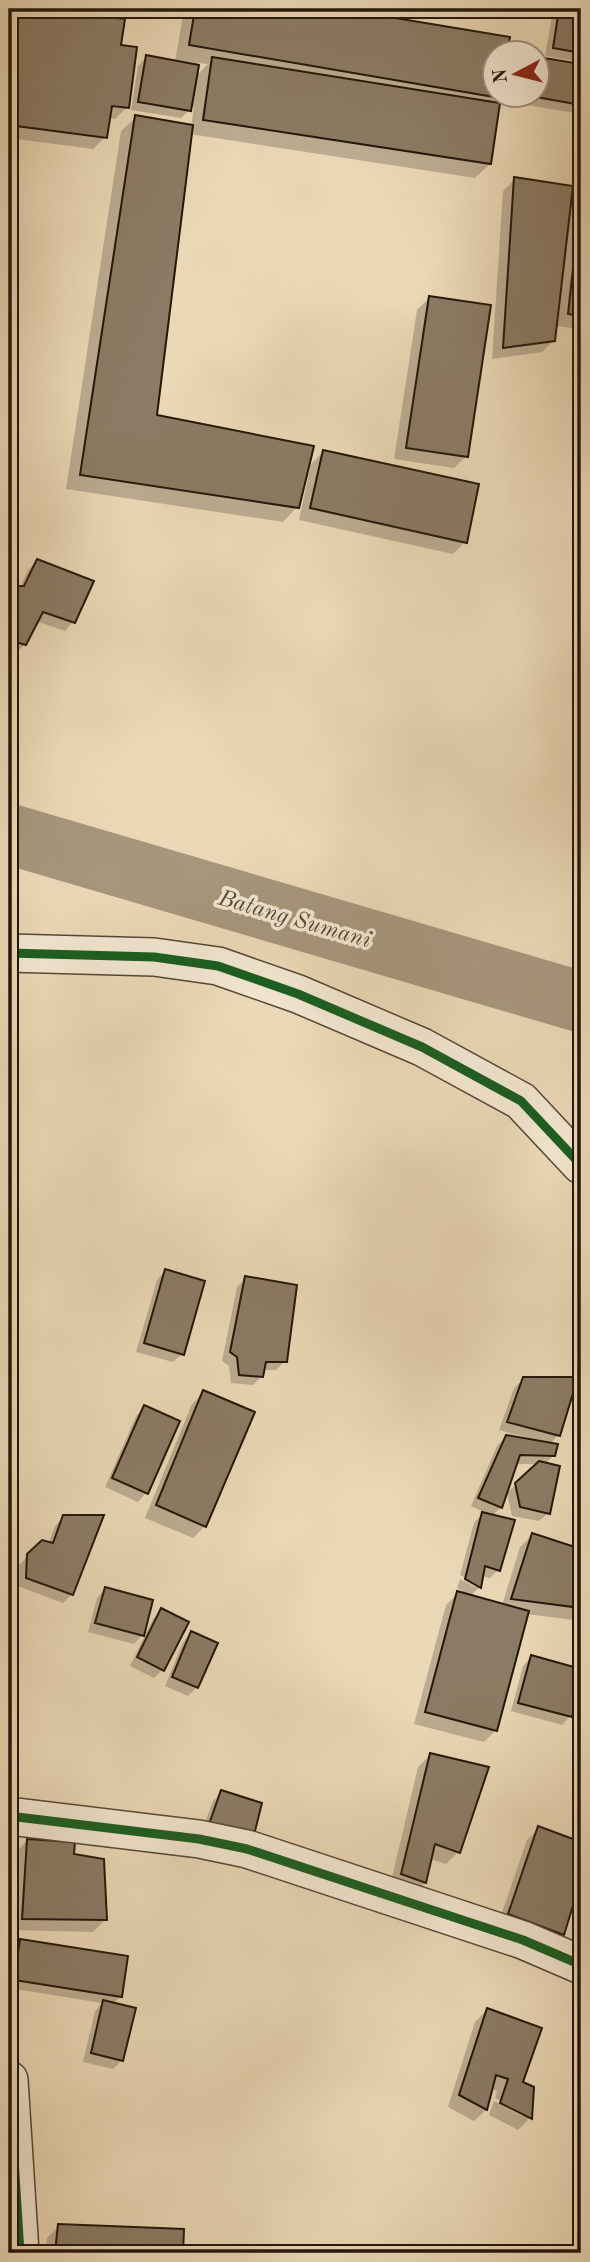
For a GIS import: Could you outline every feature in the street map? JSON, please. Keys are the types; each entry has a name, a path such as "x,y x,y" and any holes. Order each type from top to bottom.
{"street":[{"path":"9,953 154,957 218,966 298,994 422,1047 521,1101 581,1165"},
{"path":"9,1816 199,1839 247,1849 523,1940 580,1968"},
{"path":"9,2080 20,2253"}],"building":[{"path":"16,9 45,9 125,19 121,45 137,47 129,108 112,106 107,138 9,125 9,64"},
{"path":"195,9 341,9 510,37 482,38 482,95 189,45"},
{"path":"559,9 581,10 581,53 553,48"},
{"path":"146,55 199,65 191,111 138,102"},
{"path":"212,57 482,100 482,108 499,108 491,164 203,120"},
{"path":"552,59 581,64 581,105 552,100"},
{"path":"135,115 193,125 157,415 314,446 299,508 80,475"},
{"path":"514,177 573,186 555,341 503,348"},
{"path":"581,195 581,316 568,314"},
{"path":"429,296 491,305 468,457 406,448"},
{"path":"323,450 479,484 467,543 310,508"},
{"path":"37,559 94,581 75,623 43,612 26,645 9,640 9,586 24,586"},
{"path":"165,1269 205,1281 184,1355 144,1343"},
{"path":"245,1276 297,1285 287,1362 266,1362 263,1377 239,1375 237,1357 230,1352"},
{"path":"523,1377 578,1377 560,1436 507,1422"},
{"path":"203,1390 255,1412 206,1527 156,1505"},
{"path":"144,1405 180,1421 148,1494 112,1478"},
{"path":"506,1435 558,1444 555,1456 520,1455 502,1508 478,1498"},
{"path":"539,1461 560,1466 550,1514 520,1507 515,1483"},
{"path":"482,1512 515,1520 500,1571 485,1566 481,1588 465,1579"},
{"path":"63,1515 104,1515 73,1595 26,1578 27,1554 42,1540 53,1543"},
{"path":"532,1533 581,1549 581,1608 511,1599"},
{"path":"105,1587 153,1600 144,1636 95,1623"},
{"path":"457,1591 529,1611 497,1731 425,1712"},
{"path":"161,1608 189,1622 164,1671 137,1657"},
{"path":"191,1631 218,1643 198,1688 172,1677"},
{"path":"531,1655 581,1669 572,1717 518,1703"},
{"path":"430,1753 489,1767 460,1853 435,1844 426,1883 401,1874"},
{"path":"221,1790 262,1803 252,1843 207,1830"},
{"path":"538,1826 581,1842 581,1879 564,1935 508,1914"},
{"path":"27,1839 75,1842 74,1854 104,1859 107,1920 22,1919"},
{"path":"20,1939 128,1956 122,1997 14,1980"},
{"path":"103,2000 136,2008 123,2061 91,2053"},
{"path":"487,2008 542,2028 523,2082 534,2087 532,2119 500,2103 508,2079 496,2075 487,2110 459,2095"},
{"path":"58,2224 184,2229 183,2253 55,2253"}],"waterway":[{"name":"Batang Sumani","path":"9,834 581,1002"}],"cycle path":[{"path":"9,953 154,957 218,966 298,994 422,1047 521,1101 581,1165"},
{"path":"9,1816 199,1839 247,1849 523,1940 579,1964"},
{"path":"9,2080 20,2253"}]}
